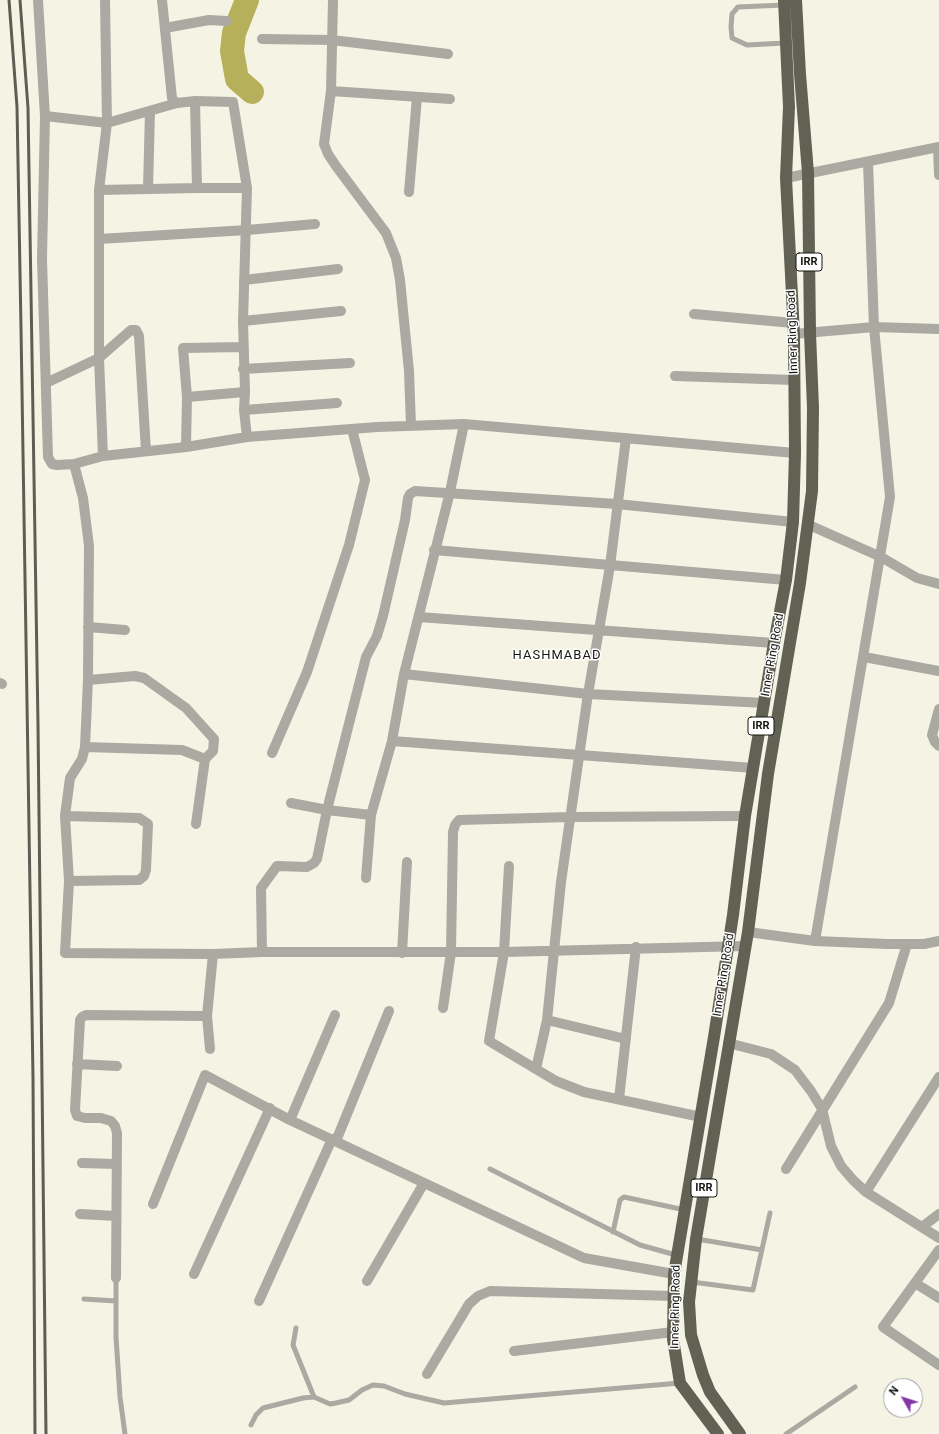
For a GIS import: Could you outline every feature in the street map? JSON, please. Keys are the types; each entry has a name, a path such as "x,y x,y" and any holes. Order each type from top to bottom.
{"highway":[{"name":"Inner Ring Road","path":"740,1434 710,1392 703,1375 691,1335 689,1302 696,1239 748,932 768,774 800,582 812,476 813,408 810,333 808,173 796,0"},
{"name":"Inner Ring Road","path":"718,1434 680,1383 673,1332 674,1274 701,1117 728,945 745,816 786,580 793,522 795,452 794,328 786,178 789,107 784,3"}],"street":[{"path":"38,0 45,116 42,259 49,461 57,465 74,464 102,456 186,447 247,437 352,429 464,424 795,452"},
{"path":"102,456 99,358 99,190 107,123 105,0"},
{"path":"162,0 172,98 177,103"},
{"path":"333,0 330,91 324,144 328,154 386,233 396,258 400,280 411,426"},
{"path":"165,28 209,20 227,21"},
{"path":"262,39 332,40 448,54"},
{"path":"330,91 450,98"},
{"path":"409,192 417,97"},
{"path":"45,116 107,123 177,103 195,101 233,102 247,188 247,230 243,321 243,369 245,392 244,410 247,437"},
{"path":"195,101 197,188"},
{"path":"148,189 150,111"},
{"path":"786,178 939,147 939,175"},
{"path":"815,941 890,498 874,327 868,162"},
{"path":"99,190 247,188"},
{"path":"99,239 247,230 315,224"},
{"path":"244,280 338,269"},
{"path":"243,321 341,310"},
{"path":"694,314 794,328 810,333 874,327 939,329"},
{"path":"46,383 99,358 134,329 138,333 146,451"},
{"path":"186,447 187,397 183,348 243,347"},
{"path":"243,369 350,363"},
{"path":"675,376 794,380"},
{"path":"187,397 245,392"},
{"path":"244,410 337,403"},
{"path":"366,878 371,815 392,741 404,674 434,550 450,492 464,424"},
{"path":"272,754 307,672 350,545 365,480 352,429"},
{"path":"536,1069 547,1020 561,882 572,817 588,694 610,566 626,438"},
{"path":"74,464 83,498 89,546 88,680 85,747 82,759 70,778 65,816 69,881 65,953 213,954 262,952 504,952 636,947 745,946"},
{"path":"262,952 261,888 278,866 308,867 317,859 327,810 366,657 377,636 383,616 410,494 415,490 617,504 793,522"},
{"path":"807,524 881,557 917,578 939,584"},
{"path":"434,550 786,580"},
{"path":"418,617 598,632 774,644"},
{"path":"88,627 125,630"},
{"path":"864,657 939,671"},
{"path":"404,674 588,694 765,703"},
{"path":"88,680 135,676 144,678 156,685 186,708 214,739 213,751 205,759 196,824"},
{"path":"939,709 932,735 935,742 939,746"},
{"path":"392,741 754,768"},
{"path":"85,747 182,750 205,759"},
{"path":"291,803 327,810 371,815"},
{"path":"65,816 139,818 148,824 146,870 144,876 138,880 69,881"},
{"path":"443,1008 451,952 453,832 456,822 462,819 745,816"},
{"path":"402,953 407,862"},
{"path":"509,866 504,952 489,1039 492,1043 556,1080 584,1092 701,1117"},
{"path":"748,932 815,941 908,944 924,944 939,941"},
{"path":"786,1169 889,1003 908,944"},
{"path":"619,1099 636,947"},
{"path":"210,1050 207,1016 213,954"},
{"path":"259,1301 334,1140 389,1011"},
{"path":"116,1278 117,1133 115,1126 111,1121 77,1116 75,1110 80,1020 82,1017 91,1015 207,1016"},
{"path":"290,1120 335,1015"},
{"path":"547,1020 626,1039"},
{"path":"728,1043 771,1054 783,1060 795,1070 811,1091 822,1109 831,1146 842,1166 853,1180 866,1192 939,1238"},
{"path":"77,1064 117,1066"},
{"path":"153,1204 205,1075 270,1108 290,1120 584,1258 674,1274"},
{"path":"866,1192 939,1077"},
{"path":"194,1274 270,1108"},
{"path":"82,1163 116,1164"},
{"path":"367,1281 424,1183"},
{"path":"80,1214 116,1216"},
{"path":"922,1228 939,1214"},
{"path":"939,1250 883,1327 939,1364"},
{"path":"915,1283 939,1298"},
{"path":"427,1374 469,1304 478,1296 490,1291 674,1296"},
{"path":"514,1352 673,1332"}],"lane":[{"path":"784,3 734,9 732,14 732,38 747,45 786,43"},
{"path":"490,1169 640,1245 677,1256"},
{"path":"613,1232 620,1200 624,1197 685,1210"},
{"path":"691,1282 753,1290 770,1213"},
{"path":"696,1239 762,1250"},
{"path":"116,1278 116,1337 120,1397 125,1434"},
{"path":"84,1299 116,1301"},
{"path":"296,1328 293,1345 314,1397"},
{"path":"251,1425 256,1415 264,1408 303,1398 314,1397 330,1404 336,1403 349,1400 362,1390 374,1385 384,1386 405,1394 444,1403 680,1383"},
{"path":"786,1434 855,1387"}],"waterway":[{"path":"247,0 234,33 232,51 237,79 252,92"}],"railway":[{"path":"9,0 17,107 33,1077 35,1434"},
{"path":"20,0 28,108 38,725 46,1434"}],"district":[{"name":"HASHMABAD","path":"557,656"}]}
